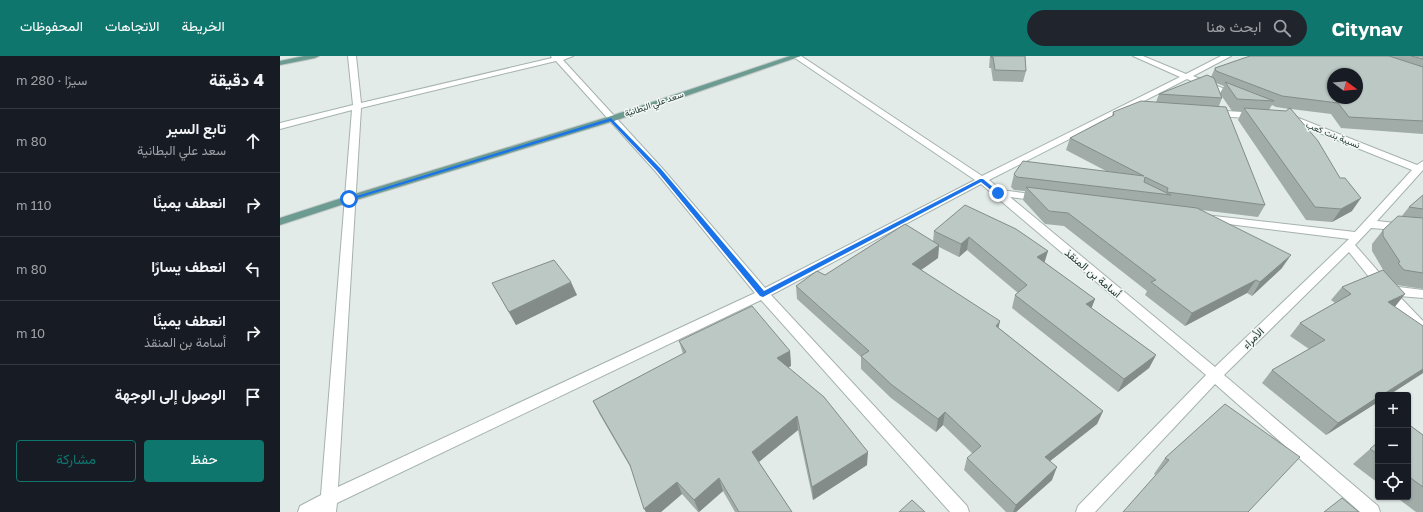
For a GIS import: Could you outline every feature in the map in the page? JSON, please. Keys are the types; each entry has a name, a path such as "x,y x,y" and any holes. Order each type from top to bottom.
{"main road":[{"path":"280,63 315,56"},
{"name":"سعد علي البطانية","path":"280,222 349,199 611,119 797,56"}],"street":[{"path":"328,506 349,199 357,106 352,56"},
{"name":"أسامة بن المنقذ","path":"797,56 982,180 1215,375 1372,512"},
{"path":"1137,56 1242,99"},
{"path":"306,512 328,506 763,294 982,180 1227,56"},
{"path":"280,126 561,57 611,119 659,170 763,294 961,512"},
{"path":"1126,108 1142,109"},
{"name":"نسيبة بنت كعب","path":"1204,113 1273,116 1291,119 1421,167"},
{"name":"الأمراء","path":"1084,512 1215,375 1353,241 1421,167"},
{"path":"998,193 1052,199"},
{"path":"1193,216 1353,241 1387,290 1423,330"},
{"path":"1369,224 1423,229"},
{"path":"1387,290 1423,294"}],"building":[{"path":"991,56 1025,56 1026,71 995,70 993,57"},
{"path":"1250,56 1389,56 1423,67 1423,121 1349,117 1339,104 1363,104 1363,68 1327,68 1327,102 1282,96 1216,71 1215,68"},
{"path":"1411,56 1423,56 1423,59"},
{"path":"1207,75 1214,78 1222,98 1159,94"},
{"path":"1225,82 1274,101 1237,99"},
{"path":"1141,101 1226,107 1265,205 1167,192 1168,188 1145,177 1144,182 1171,195 1017,177 1014,174 1023,161 1144,176 1070,138 1114,115 1113,112"},
{"path":"1244,108 1286,111 1290,108 1318,141 1340,178 1345,178 1361,198 1341,209 1315,207"},
{"path":"1026,187 1197,208 1291,255 1260,282 1256,280 1192,313 1151,282 1156,280 1068,213 1049,211"},
{"path":"1423,195 1423,209 1409,207"},
{"path":"965,205 1016,229 1048,251 1037,257 1095,299 1086,304 1156,355 1124,379 1015,295 1027,285 969,237 961,244 934,231"},
{"path":"1398,216 1423,218 1423,273 1404,270 1398,263 1400,262 1383,236 1383,230"},
{"path":"905,224 939,245 912,264 1000,321 996,326 1103,411 1045,457 1057,467 1016,505 967,458 981,446 945,412 938,419 892,385 861,356 869,351 796,286 817,271 825,275"},
{"path":"554,260 571,282 509,312 492,283"},
{"path":"1383,270 1405,294 1388,302 1423,326 1423,369 1387,392 1375,392 1375,399 1338,423 1272,370 1325,340 1300,323 1351,294 1342,287"},
{"path":"752,306 790,351 777,358 824,397 868,452 812,487 797,416 752,452 792,512 739,512 719,478 694,500 677,482 644,509 630,465 593,401 686,352 679,341"},
{"path":"1225,404 1300,457 1248,512 1123,512 1169,460 1165,458"},
{"path":"1411,426 1423,435 1423,487 1411,478"},
{"path":"1375,445 1375,452 1370,449"},
{"path":"1342,498 1359,512 1324,512"},
{"path":"912,500 925,512 899,512"}],"route":[{"path":"349,199 492,157 611,119 659,170 763,294 982,180 998,193"}]}
